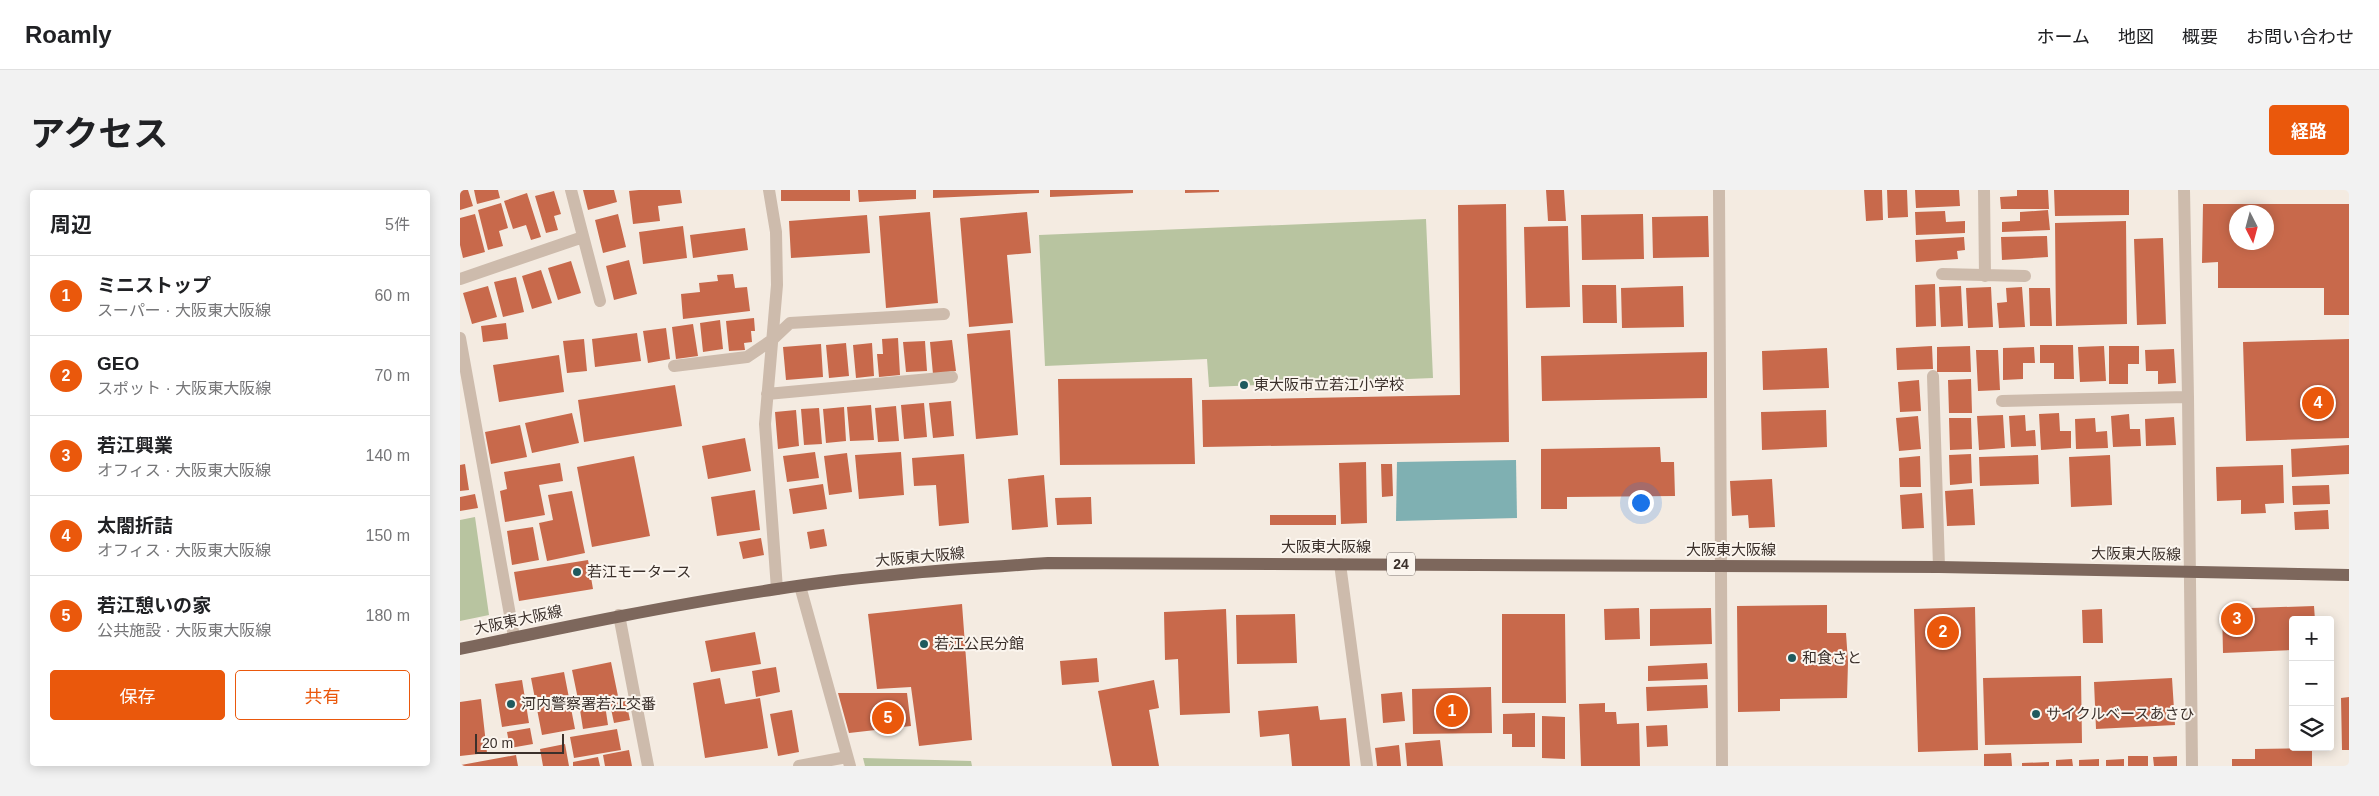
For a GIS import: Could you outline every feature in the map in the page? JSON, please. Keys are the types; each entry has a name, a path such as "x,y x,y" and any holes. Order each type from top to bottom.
{"main road":[{"name":"大阪東大阪線","path":"460,648 619,616 777,589 922,572 1048,563 1939,567 2349,575"}],"street":[{"path":"571,190 600,301"},
{"path":"768,190 776,232 777,285 765,424 777,589"},
{"path":"1719,190 1722,766"},
{"path":"1984,190 1985,276"},
{"path":"2184,190 2192,766"},
{"path":"460,279 583,237"},
{"path":"1942,274 2025,276"},
{"path":"674,366 747,357 772,340 790,323 944,314"},
{"path":"460,338 466,404 514,638"},
{"path":"1933,376 1939,567"},
{"path":"768,394 952,377"},
{"path":"2002,401 2188,397"},
{"path":"1340,564 1367,766"},
{"path":"799,766 849,761 800,586"},
{"path":"619,616 648,766"}],"green space":[{"path":"1426,219 1433,378 1209,387 1207,359 1045,366 1039,235"},
{"path":"475,517 489,615 460,621 460,520"},
{"path":"863,758 971,761 972,766 865,766"}],"water":[{"path":"1516,460 1517,518 1396,521 1397,462"}],"building":[{"path":"460,190 468,190 473,206 460,210"},
{"path":"474,190 498,190 500,198 477,204"},
{"path":"583,190 614,190 617,202 588,210"},
{"path":"680,190 682,203 658,206 660,221 633,224 629,191"},
{"path":"781,190 850,190 850,201 781,201"},
{"path":"858,190 916,190 916,199 859,202"},
{"path":"933,190 1039,190 1039,193 933,198"},
{"path":"1050,190 1133,190 1133,193 1050,197"},
{"path":"1185,190 1219,190 1219,192 1185,193"},
{"path":"1546,190 1564,190 1566,221 1548,221"},
{"path":"1864,190 1882,190 1883,220 1866,221"},
{"path":"1887,190 1907,190 1908,217 1888,218"},
{"path":"1915,190 1959,190 1960,206 1916,208"},
{"path":"2017,190 2048,190 2049,209 2001,209 2000,197 2017,196"},
{"path":"2054,190 2129,190 2129,215 2055,216"},
{"path":"554,191 561,214 554,216 558,230 546,233 535,196"},
{"path":"527,193 541,237 531,240 526,225 513,229 504,201"},
{"path":"501,203 508,228 499,231 503,246 488,250 478,210"},
{"path":"1506,204 1509,442 1203,447 1202,400 1460,395 1458,205"},
{"path":"2203,204 2349,204 2349,315 2324,315 2324,288 2218,288 2218,262 2202,263"},
{"path":"2048,210 2050,230 2002,232 2002,222 2020,221 2020,212"},
{"path":"1945,211 1946,222 1965,221 1965,233 1916,235 1915,212"},
{"path":"930,212 938,303 886,308 879,216"},
{"path":"1027,212 1031,253 1007,255 1013,323 969,327 960,218"},
{"path":"475,214 485,252 463,258 460,245 460,218"},
{"path":"618,214 626,247 603,253 595,220"},
{"path":"1643,214 1644,259 1582,260 1581,215"},
{"path":"867,215 870,253 791,258 789,221"},
{"path":"1708,216 1709,257 1653,258 1652,217"},
{"path":"2126,221 2127,324 2056,326 2055,223"},
{"path":"683,226 687,258 643,264 639,232"},
{"path":"1568,226 1570,307 1526,308 1524,227"},
{"path":"745,228 748,250 693,258 690,235"},
{"path":"2047,236 2048,257 2002,260 2001,237"},
{"path":"1964,237 1965,250 1957,251 1958,259 1916,262 1915,240"},
{"path":"2163,238 2166,324 2137,325 2134,239"},
{"path":"629,260 637,294 614,300 606,266"},
{"path":"571,261 581,293 558,300 548,268"},
{"path":"541,270 552,303 532,309 522,276"},
{"path":"733,274 735,288 747,287 750,311 683,319 681,294 700,292 699,283 718,281 717,275"},
{"path":"516,277 524,312 503,317 494,282"},
{"path":"1935,284 1936,326 1916,327 1915,285"},
{"path":"1582,285 1616,285 1617,323 1583,323"},
{"path":"488,286 497,317 472,324 463,293"},
{"path":"1683,286 1684,327 1622,328 1621,288"},
{"path":"1961,286 1963,326 1941,327 1939,287"},
{"path":"1991,287 1993,327 1968,328 1966,288"},
{"path":"2022,287 2025,327 1999,328 1997,303 2007,302 2006,288"},
{"path":"2029,288 2050,288 2052,326 2030,326"},
{"path":"754,318 755,331 751,331 752,342 744,343 745,350 729,351 726,321"},
{"path":"720,320 723,349 703,352 700,323"},
{"path":"506,323 508,339 483,342 481,326"},
{"path":"693,324 698,356 676,359 672,327"},
{"path":"666,328 670,359 648,363 643,331"},
{"path":"1010,330 1018,435 976,439 967,334"},
{"path":"637,333 641,361 595,367 592,339"},
{"path":"898,338 900,375 879,377 877,354 883,354 882,339"},
{"path":"584,339 587,371 567,373 563,341"},
{"path":"2349,339 2349,438 2246,441 2243,342"},
{"path":"952,340 956,371 933,374 930,342"},
{"path":"925,341 927,371 906,372 903,342"},
{"path":"846,343 849,376 829,378 826,345"},
{"path":"872,343 874,376 856,378 853,345"},
{"path":"821,344 823,377 786,380 783,347"},
{"path":"2040,345 2073,345 2074,379 2054,379 2054,363 2040,363"},
{"path":"1932,346 1933,369 1897,370 1896,348"},
{"path":"1970,346 1971,372 1937,372 1937,347"},
{"path":"2104,346 2106,381 2080,382 2078,347"},
{"path":"2109,346 2139,346 2139,364 2128,364 2128,384 2109,384"},
{"path":"2034,347 2035,363 2023,363 2023,379 2003,380 2003,348"},
{"path":"1827,348 1829,388 1763,390 1762,351"},
{"path":"2174,349 2176,383 2158,384 2158,371 2146,371 2145,350"},
{"path":"1976,350 1998,350 2000,390 1978,391"},
{"path":"1707,352 1707,398 1542,401 1541,356"},
{"path":"559,355 564,392 499,402 493,365"},
{"path":"1192,378 1195,464 1060,465 1058,379"},
{"path":"1971,379 1972,413 1949,413 1948,380"},
{"path":"1919,380 1921,411 1900,412 1898,382"},
{"path":"675,385 682,426 584,442 578,400"},
{"path":"951,401 954,436 933,438 929,403"},
{"path":"924,403 927,437 904,439 901,405"},
{"path":"871,405 874,440 850,441 847,407"},
{"path":"896,406 899,441 878,442 875,408"},
{"path":"844,407 846,441 826,443 823,409"},
{"path":"819,408 822,444 804,445 801,409"},
{"path":"796,410 799,446 778,449 775,412"},
{"path":"1826,410 1827,447 1762,450 1761,412"},
{"path":"572,413 579,443 532,453 525,423"},
{"path":"2059,413 2060,431 2071,431 2071,448 2041,450 2039,414"},
{"path":"2129,414 2130,429 2140,429 2141,446 2113,447 2111,416"},
{"path":"2003,415 2005,448 1979,450 1977,416"},
{"path":"2025,415 2026,431 2035,430 2036,446 2011,447 2009,416"},
{"path":"1918,416 1921,449 1899,451 1896,418"},
{"path":"2174,417 2176,445 2146,446 2145,419"},
{"path":"1949,418 1971,418 1972,449 1950,450"},
{"path":"2095,418 2096,432 2107,431 2108,448 2076,449 2075,419"},
{"path":"520,425 527,457 491,464 485,432"},
{"path":"745,438 751,471 708,479 702,446"},
{"path":"2349,445 2349,474 2292,477 2291,449"},
{"path":"1660,447 1661,462 1674,462 1675,496 1567,497 1567,509 1541,509 1541,449"},
{"path":"815,452 819,478 787,482 783,456"},
{"path":"901,452 904,495 859,499 855,455"},
{"path":"847,453 852,492 829,495 824,456"},
{"path":"964,454 969,523 939,526 936,485 914,486 912,458"},
{"path":"1971,454 1972,483 1950,485 1949,455"},
{"path":"2038,455 2039,484 1980,486 1979,457"},
{"path":"2110,455 2112,505 2071,507 2069,457"},
{"path":"634,456 650,536 592,547 577,467"},
{"path":"1920,456 1921,487 1900,487 1899,458"},
{"path":"1366,462 1367,523 1341,524 1339,463"},
{"path":"560,463 563,481 539,485 545,515 505,522 500,491 507,489 504,472"},
{"path":"465,464 469,490 460,491 460,465"},
{"path":"1381,464 1392,464 1393,496 1382,497"},
{"path":"2283,465 2284,503 2265,504 2266,513 2241,514 2241,500 2217,501 2216,467"},
{"path":"1044,475 1048,527 1012,530 1008,479"},
{"path":"1772,479 1775,527 1749,528 1748,515 1732,516 1730,481"},
{"path":"823,484 827,509 793,514 789,489"},
{"path":"2329,485 2330,504 2293,505 2292,486"},
{"path":"1973,489 1975,525 1947,526 1945,491"},
{"path":"755,490 760,530 717,536 711,497"},
{"path":"572,491 585,553 547,561 539,523 553,520 548,495"},
{"path":"1922,493 1924,528 1902,529 1900,495"},
{"path":"475,494 478,508 460,511 460,497"},
{"path":"1091,497 1092,524 1057,525 1055,498"},
{"path":"2328,510 2329,529 2295,530 2294,512"},
{"path":"1270,515 1336,515 1336,525 1270,525"},
{"path":"533,527 539,560 512,565 507,531"},
{"path":"824,529 827,546 810,549 807,532"},
{"path":"761,538 764,555 743,559 739,542"},
{"path":"588,560 593,589 519,601 514,572"},
{"path":"962,604 972,740 919,746 911,687 877,689 868,614"},
{"path":"1827,605 1827,633 1846,633 1848,662 1847,698 1780,699 1780,711 1738,712 1737,606"},
{"path":"2314,606 2315,616 2289,616 2289,650 2223,653 2222,609"},
{"path":"1975,607 1978,750 1918,752 1914,609"},
{"path":"1639,608 1640,639 1605,640 1604,609"},
{"path":"1711,608 1712,644 1650,646 1650,609"},
{"path":"1226,609 1230,713 1180,715 1178,659 1165,660 1164,612"},
{"path":"2102,609 2103,643 2083,643 2082,610"},
{"path":"1295,614 1297,663 1237,664 1236,615"},
{"path":"1502,614 1565,614 1566,703 1502,703"},
{"path":"755,632 761,664 711,672 705,641"},
{"path":"1097,658 1099,682 1062,685 1060,661"},
{"path":"611,662 618,696 579,704 572,670"},
{"path":"1707,663 1708,679 1648,681 1648,666"},
{"path":"776,667 780,692 756,697 752,671"},
{"path":"564,672 575,729 542,735 531,678"},
{"path":"2081,676 2082,743 1985,745 1983,678"},
{"path":"720,678 725,704 760,698 768,748 705,758 693,683"},
{"path":"2172,678 2175,725 2096,729 2094,682"},
{"path":"522,680 529,723 502,727 495,684"},
{"path":"1154,680 1159,708 1149,710 1159,766 1112,766 1098,691"},
{"path":"1707,685 1708,708 1647,711 1646,687"},
{"path":"1491,687 1492,733 1413,734 1412,689"},
{"path":"1402,692 1405,721 1383,723 1381,694"},
{"path":"838,693 907,693 911,726 849,733"},
{"path":"2349,697 2349,750 2342,750 2341,698"},
{"path":"481,699 487,753 460,756 460,702"},
{"path":"626,701 630,720 614,723 610,704"},
{"path":"1605,703 1605,712 1616,712 1617,724 1639,723 1640,766 1581,766 1579,704"},
{"path":"605,705 608,725 583,729 580,710"},
{"path":"1318,706 1320,720 1346,718 1350,766 1292,766 1289,734 1260,737 1258,711"},
{"path":"792,710 799,752 778,756 770,714"},
{"path":"1535,713 1535,747 1512,747 1512,734 1503,734 1503,714"},
{"path":"1542,716 1565,717 1565,759 1542,758"},
{"path":"1667,725 1668,746 1647,747 1646,726"},
{"path":"530,728 533,744 510,748 507,732"},
{"path":"617,729 621,750 574,758 570,737"},
{"path":"1440,740 1443,766 1407,766 1405,743"},
{"path":"565,744 569,766 543,766 540,749"},
{"path":"1399,745 1401,766 1377,766 1375,748"},
{"path":"2289,748 2289,751 2312,751 2312,766 2232,766 2232,759 2255,759 2255,749"},
{"path":"629,750 632,766 605,766 603,755"},
{"path":"2011,753 2012,766 1984,766 1984,754"},
{"path":"516,755 518,766 461,766 461,765"},
{"path":"2128,756 2148,756 2148,766 2128,766"},
{"path":"2177,756 2177,766 2154,766 2153,757"},
{"path":"598,757 600,766 573,766 573,762"},
{"path":"2072,759 2073,766 2056,766 2056,760"},
{"path":"2099,759 2099,766 2079,766 2079,760"},
{"path":"2124,759 2124,766 2106,766 2106,760"},
{"path":"2049,762 2049,766 2022,766 2022,763"}],"place":[{"name":"東大阪市立若江小学校","path":"1244,385"},
{"name":"太閤折詰","path":"2318,403"},
{"name":"若江モータース","path":"577,572"},
{"name":"若江興業","path":"2237,619"},
{"name":"GEO","path":"1943,632"},
{"name":"若江公民分館","path":"924,644"},
{"name":"和食さと","path":"1792,658"},
{"name":"河内警察署若江交番","path":"511,704"},
{"name":"ミニストップ","path":"1452,711"},
{"name":"サイクルベースあさひ","path":"2036,714"},
{"name":"若江憩いの家","path":"888,718"}]}
